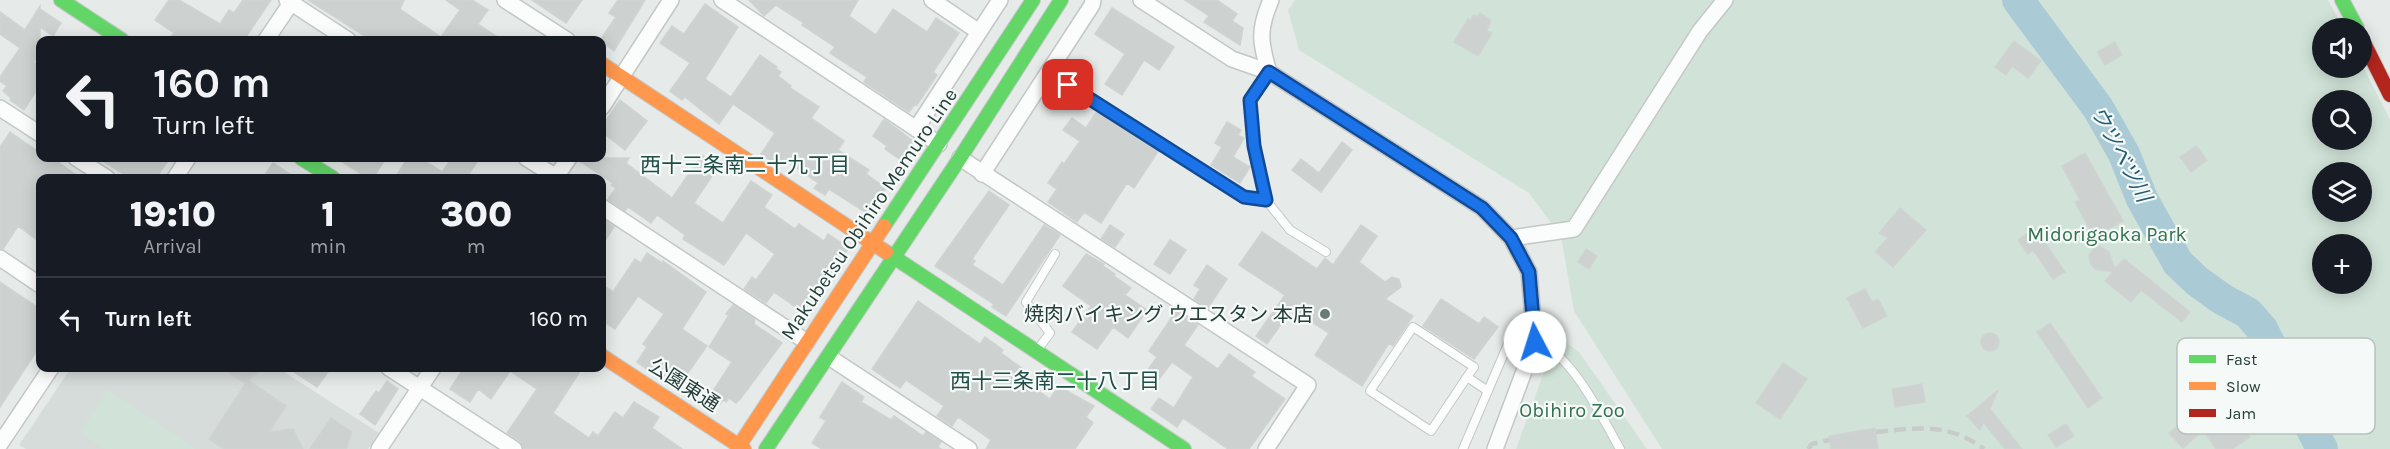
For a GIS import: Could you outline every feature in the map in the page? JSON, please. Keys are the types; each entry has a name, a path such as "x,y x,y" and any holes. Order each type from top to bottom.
{"main road":[{"path":"61,0 116,36"},
{"name":"Makubetsu Obihiro Memuro Line","path":"740,448 807,342 1034,0"},
{"path":"766,449 960,158 1061,0"},
{"path":"2342,0 2352,18"},
{"path":"2372,59 2390,95"},
{"path":"606,67 1184,449"},
{"path":"307,162 327,174"},
{"name":"公園東通","path":"606,359 740,448"}],"street":[{"path":"505,0 561,36"},
{"path":"606,101 671,0"},
{"path":"722,0 939,144"},
{"path":"932,0 979,32"},
{"path":"916,129 1000,0"},
{"path":"982,174 1092,5 1093,0"},
{"path":"1141,0 1232,59 1269,72 1482,208 1511,238 1529,272 1535,342 1495,449"},
{"path":"1269,72 1260,35 1262,20 1271,0"},
{"path":"1511,238 1574,229 1700,31 1725,0"},
{"path":"268,36 290,1 342,36"},
{"path":"0,108 36,131"},
{"path":"960,158 1308,385 1266,449"},
{"path":"82,162 101,174"},
{"path":"532,162 550,174"},
{"path":"606,210 807,342"},
{"path":"0,258 36,282"},
{"path":"829,357 969,449"},
{"path":"0,444 5,424 48,372"},
{"path":"395,372 513,449"},
{"path":"380,449 430,372"}],"lane":[{"path":"1049,72 1244,197 1266,200"},
{"path":"1269,72 1250,100 1254,146 1266,200 1290,230 1326,252"},
{"path":"1036,352 1050,333 1026,302 1055,254"},
{"path":"1413,327 1474,367 1467,377 1431,431 1370,391 1413,327"},
{"path":"1463,449 1508,344 1535,342 1559,356 1588,393 1620,449"},
{"path":"1467,377 1488,391"}],"shaded area":[{"path":"68,372 284,372 379,433 368,449 26,449 19,445"}],"green space":[{"name":"Midorigaoka Park","path":"1295,0 2328,0 2338,18 2312,18 2312,78 2369,78 2390,119 2390,449 1662,449 1574,311 1561,236 1529,193 1299,50 1288,10"},
{"name":"Obihiro Zoo","path":"1557,336 1579,352 1647,449 1516,449"},
{"path":"108,390 196,449 105,449 80,432"}],"building":[{"path":"169,0 179,0 220,24 229,10 234,13 243,0 271,0 247,36 171,36 174,33 155,20"},
{"path":"308,0 404,0 400,9 440,36 365,36"},
{"path":"446,0 472,0 488,10 478,24 496,36 442,36 460,10"},
{"path":"532,0 582,0 566,23"},
{"path":"618,0 645,0 614,51 606,45 606,36 603,36 616,17 609,13"},
{"path":"749,0 858,0 849,16 876,35 893,9 927,32 936,18 959,33 933,72 937,75 917,105 915,104 909,112 864,82 867,77 830,53 835,47 802,25 804,23 776,5 764,16"},
{"path":"1185,0 1217,0 1237,14 1232,21 1243,28 1240,45 1204,22 1209,16"},
{"path":"705,4 738,27 705,79 731,97 760,55 777,67 776,69 781,72 778,76 791,86 790,88 819,107 811,118 844,141 838,150 869,170 866,174 886,188 868,214 829,189 825,195 814,188 818,183 784,159 779,166 761,154 775,133 733,104 719,124 685,97 682,100 670,91 690,63 660,43 672,26 684,34"},
{"path":"40,6 40,9 61,23 53,36 40,27 40,36 36,36 34,62 36,64 36,91 24,110 10,100 11,98 3,91 7,86 0,81 0,77 20,48 0,34 0,12 25,30"},
{"path":"1112,8 1174,47 1159,70 1144,60 1122,95 1105,84 1125,54 1095,34"},
{"path":"1480,13 1491,20 1487,31 1492,33 1478,56 1454,42 1468,19 1470,21 1474,15 1477,17"},
{"path":"2014,41 2041,61 2028,78 2012,66 2006,75 1995,67"},
{"path":"2115,42 2122,55 2105,65 2097,52"},
{"path":"620,100 647,121 625,150 606,135 606,120"},
{"path":"1097,111 1159,150 1134,188 1127,183 1101,223 1084,212 1077,222 1048,202 1057,189 1048,183 1080,141 1063,130 1072,118 1086,128"},
{"path":"884,119 914,142 901,160 885,149 887,146 873,136"},
{"path":"1227,122 1241,130 1238,135 1244,138 1233,157 1250,167 1240,183 1211,165 1222,147 1215,143"},
{"path":"10,132 36,150 36,162 60,162 75,174 36,174 36,239 18,226 3,249 0,248 0,147"},
{"path":"1342,142 1352,150 1321,192 1292,170 1301,159 1319,173"},
{"path":"2196,146 2207,160 2191,172 2180,157"},
{"path":"2085,153 2123,221 2094,237 2075,202 2080,200 2062,166"},
{"path":"702,155 718,167 694,203 723,223 751,181 772,195 764,207 795,229 799,224 824,241 828,234 849,248 803,312 774,292 766,303 744,289 752,277 756,280 775,254 746,233 724,265 683,239 685,235 657,215 651,223 628,207 625,211 608,199 616,188 611,185 613,183 606,178 606,174 599,174 581,162 606,162 606,158 629,158 626,163 672,198"},
{"path":"104,162 167,162 159,174 124,174"},
{"path":"342,162 383,162 376,174 362,174"},
{"path":"405,162 426,162 442,172 449,162 477,162 469,174 398,173"},
{"path":"273,163 290,174 267,174"},
{"path":"989,191 1009,205 972,259 975,261 972,265 1003,285 1044,225 1060,235 1006,316 992,307 994,304 935,266"},
{"path":"1900,208 1926,230 1893,267 1875,252 1888,238 1879,233"},
{"path":"606,221 614,227 606,239"},
{"path":"1110,225 1124,234 1115,247 1101,239"},
{"path":"1361,225 1377,236 1359,262 1385,282 1392,277 1399,279 1401,287 1385,299 1413,316 1393,346 1389,343 1362,386 1315,355 1329,333 1292,309 1267,344 1256,336 1285,295 1239,265 1262,232 1317,269 1325,258 1333,265"},
{"path":"2035,228 2065,272 2053,279 2033,250 2028,254 2018,240"},
{"path":"1170,240 1186,250 1170,274 1154,264"},
{"path":"2097,245 2109,252 2115,269 2124,259 2190,312 2182,322 2141,290 2131,302 2105,281 2113,272 2095,269 2090,263 2089,255"},
{"path":"1586,249 1597,256 1589,269 1578,262"},
{"path":"647,253 662,263 663,261 706,292 682,329 707,346 677,384 652,367 649,371 637,362 647,347 643,344 664,314 638,296 615,329 606,323 606,287 613,292 635,259 641,263"},
{"path":"1086,254 1104,264 1103,266 1115,274 1114,276 1131,288 1125,295 1147,310 1128,338 1113,327 1097,349 1072,332 1091,306 1063,286"},
{"path":"1207,265 1227,279 1208,308 1194,299 1200,289 1194,285"},
{"path":"0,282 36,306 36,352 0,407"},
{"path":"1865,289 1872,302 1878,299 1887,316 1863,328 1847,298"},
{"path":"1441,299 1479,324 1484,317 1498,327 1474,359 1423,326"},
{"path":"918,301 980,344 985,337 1003,350 1001,353 1030,374 1026,379 1029,381 1027,383 1050,399 1058,386 1094,406 1086,417 1093,423 1075,449 986,449 991,440 958,417 952,426 937,416 944,406 906,380 900,388 872,369"},
{"path":"733,305 755,319 754,324 782,343 736,403 729,398 720,404 709,397 732,362 709,347"},
{"path":"1176,311 1198,325 1184,345 1218,369 1229,354 1255,372 1251,376 1285,399 1249,449 1228,449 1183,418 1177,427 1151,409 1159,398 1174,408 1193,377 1172,362 1157,382 1145,374 1157,357 1149,351"},
{"path":"2050,323 2102,398 2088,408 2037,332"},
{"path":"1986,333 1994,333 1999,338 1997,349 1986,351 1981,346 1981,338"},
{"path":"1783,363 1807,379 1780,419 1756,403"},
{"path":"227,372 259,372 248,380 286,406 269,432 293,429 303,449 224,449 209,439 247,381 245,383"},
{"path":"294,372 328,372 317,387"},
{"path":"461,372 509,372 491,399 478,389 470,402 450,389"},
{"path":"512,372 577,372 579,373 553,413 589,438 593,432 598,436 615,412 623,418 634,402 659,417 652,428 682,449 524,449 520,441 507,433 537,389"},
{"path":"387,381 398,389 375,425 360,414 376,391 379,393"},
{"path":"842,382 864,397 861,402 891,420 894,416 923,436 926,432 941,442 938,447 941,449 822,449 812,443 826,421 820,417"},
{"path":"1922,384 1925,402 1895,407 1892,389"},
{"path":"1998,390 1990,409 2022,449 2005,449 1983,422 1980,430 1967,416"},
{"path":"331,418 352,432 346,449 310,449"},
{"path":"2066,424 2074,436 2056,447 2048,435"},
{"path":"2177,426 2177,434 2198,435 2183,448 2169,433"},
{"path":"1875,428 1878,449 1831,449 1829,436"},
{"path":"2205,434 2248,434 2250,437 2232,449 2216,449"}],"waterway":[{"name":"ウツベツ川","path":"2018,0 2098,108 2124,154 2142,199 2178,263 2197,281 2222,299 2248,313 2266,338"},
{"name":"ウツベツ川","path":"2314,434 2322,449"}],"railway":[{"path":"1876,432 1919,429 1945,431 1958,434 1984,449"},
{"path":"1808,449 1812,444 1829,440"}],"traffic: fast":[{"path":"61,0 116,36"},
{"path":"884,226 1033,0"},
{"path":"766,449 960,158 1061,0"},
{"path":"2342,0 2352,18"},
{"path":"307,162 327,174"},
{"path":"886,252 1184,449"}],"traffic: slow":[{"path":"606,67 886,252"},
{"path":"737,449 884,226"},
{"path":"606,359 744,449"}],"traffic: jam":[{"path":"2372,59 2390,95"}],"place":[{"name":"焼肉バイキング ウエスタン 本店","path":"1325,314"}],"district":[{"name":"西十三条南二十九丁目","path":"745,165"},
{"name":"西十三条南二十八丁目","path":"1055,381"}],"route":[{"path":"1068,85 1244,197 1266,200 1254,146 1250,100 1269,72 1278,80 1482,208 1511,238 1529,272 1535,342"}]}
